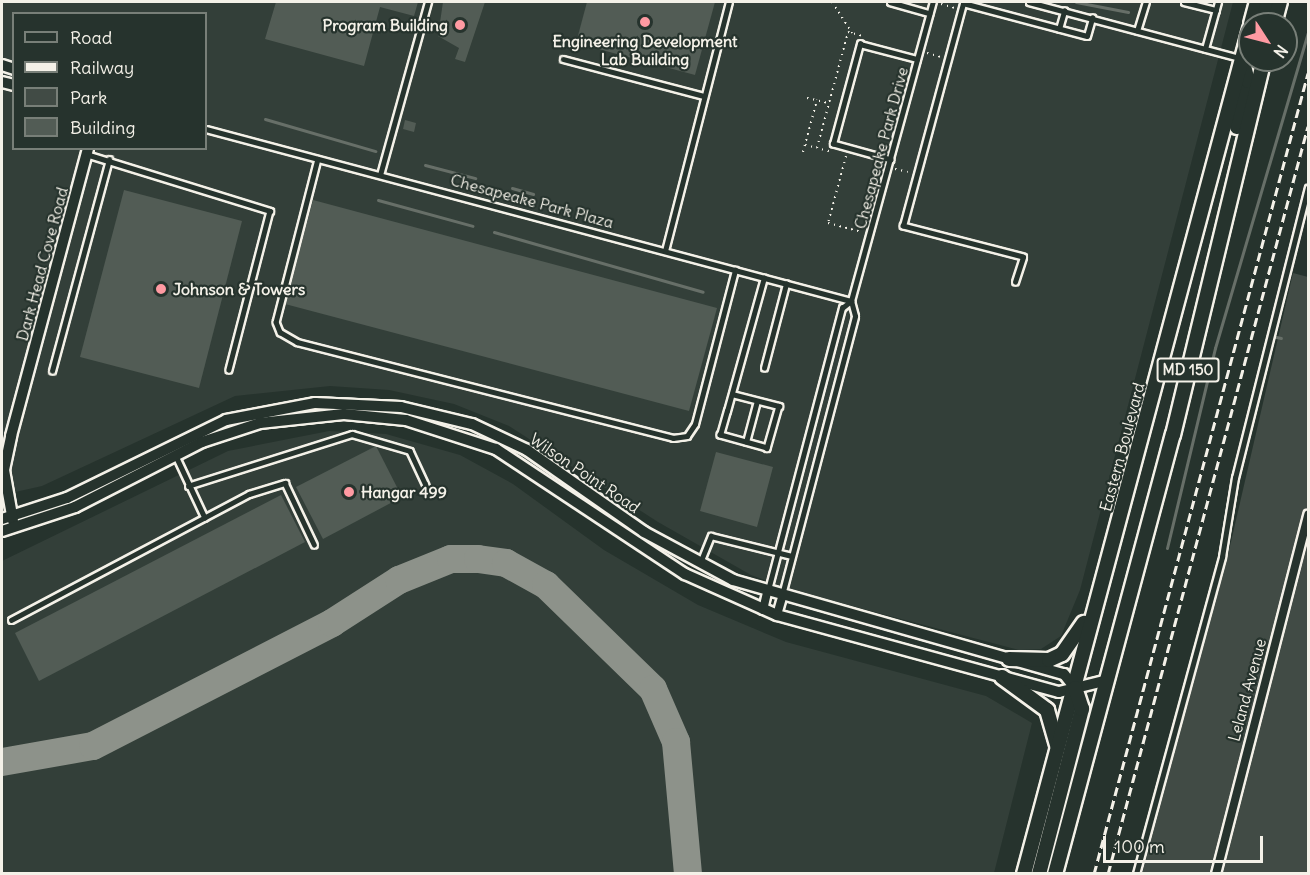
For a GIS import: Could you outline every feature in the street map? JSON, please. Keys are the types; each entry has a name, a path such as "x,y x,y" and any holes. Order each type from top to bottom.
{"main road":[{"name":"Eastern Boulevard","path":"1024,873 1241,72"},
{"path":"1227,206 1228,171 1248,81 1247,72"},
{"name":"MD 150","path":"1055,873 1108,680 1261,72"},
{"path":"1009,659 1049,660 1070,649 1107,566"},
{"path":"1002,677 1047,710 1058,748"},
{"path":"1040,873 1082,709 1075,688"}],"street":[{"name":"Dark Head Cove Road","path":"9,520 4,470 11,436 87,151"},
{"name":"Wilson Point Road","path":"2,531 9,520 67,498 173,449 226,420 315,403 370,402 441,415 528,450 699,565 767,593 1064,674 1075,688"},
{"name":"Wilson Point Road","path":"173,449 260,423 320,415 386,417 449,431 528,467 686,574 763,610 1059,692 1108,680"},
{"name":"Leland Avenue","path":"1216,873 1308,515"},
{"path":"763,610 767,593"},
{"path":"777,615 782,597"}],"lane":[{"path":"380,176 428,2"},
{"path":"665,251 729,2"},
{"path":"890,2 929,13"},
{"name":"Chesapeake Park Drive","path":"851,301 871,235 933,2"},
{"path":"1029,2 1050,4 1064,11 1205,49 1238,53"},
{"path":"1137,31 1146,2"},
{"path":"1184,2 1216,10"},
{"path":"1205,49 1218,2"},
{"path":"1015,282 1023,257 903,226 963,3 1087,36 1092,18"},
{"path":"1059,29 1064,11"},
{"path":"891,160 833,144 860,44 917,59"},
{"path":"563,59 704,96"},
{"name":"Chesapeake Park Plaza","path":"207,129 851,301"},
{"path":"87,151 270,211 229,370"},
{"path":"318,159 276,322 280,332 297,342 673,438 687,436 695,424 735,270"},
{"path":"52,371 110,160"},
{"path":"1137,873 1217,575 1238,467 1308,188"},
{"path":"732,394 779,406 767,448 720,435 764,278"},
{"path":"764,368 786,284"},
{"path":"767,593 842,308 851,301 855,316 782,597"},
{"path":"746,442 757,401"},
{"path":"188,486 352,434 410,451 426,485"},
{"path":"173,449 188,486 206,518"},
{"path":"11,620 206,518 285,483 314,544"},
{"path":"699,565 711,536 792,556"}],"path":[{"path":"832,2 852,33 874,39"},
{"path":"933,2 955,8"},
{"path":"817,148 852,33"},
{"path":"919,51 941,57"},
{"path":"807,98 829,103"},
{"path":"803,152 817,100"},
{"path":"805,145 857,159"},
{"path":"846,156 828,224 871,235"},
{"path":"889,167 908,172"}],"shaded area":[{"path":"2,2 1233,2 1080,590 1061,636 1041,649 1019,650 795,591 751,575 658,522 509,426 454,404 389,390 330,386 235,396 42,486 2,495"},
{"path":"329,431 386,434 460,455 513,484 604,550 698,605 786,642 986,696 1032,723 994,873 2,874 2,561 228,451"}],"green space":[{"path":"1293,273 1308,277 1308,873 1142,874 1230,546"}],"building":[{"path":"276,2 418,2 414,16 380,7 364,66 265,39"},
{"name":"Program Building","path":"443,2 485,2 465,62 455,59 459,48 438,36"},
{"name":"Engineering Development Lab Building","path":"587,2 715,2 695,75 576,43"},
{"path":"405,120 416,123 414,132 403,129"},
{"name":"Johnson & Towers","path":"124,190 242,221 199,388 80,357"},
{"path":"313,200 717,308 689,411 285,304"},
{"name":"Hangar 499","path":"376,446 402,497 323,539 296,487"},
{"path":"716,452 773,467 757,527 700,511"},
{"path":"281,495 305,542 39,681 15,633"}],"waterway":[{"path":"1076,2 1128,12"},
{"path":"1167,548 1215,348 1308,33"},
{"path":"265,119 375,151"},
{"path":"425,165 475,178"},
{"path":"512,188 533,194"},
{"path":"378,200 473,226"},
{"path":"494,232 703,292"},
{"path":"1276,337 1281,338"}],"taxiway":[{"path":"2,762 93,746 332,623 399,580 451,559 478,559 506,563 546,585 653,689 676,742 688,874"}],"railway":[{"path":"1094,874 1308,73"},
{"path":"1108,874 1308,126"}],"place":[{"name":"Engineering Development Lab Building","path":"645,22"},
{"name":"Program Building","path":"460,25"},
{"name":"Johnson & Towers","path":"161,289"},
{"name":"Hangar 499","path":"349,492"}]}
